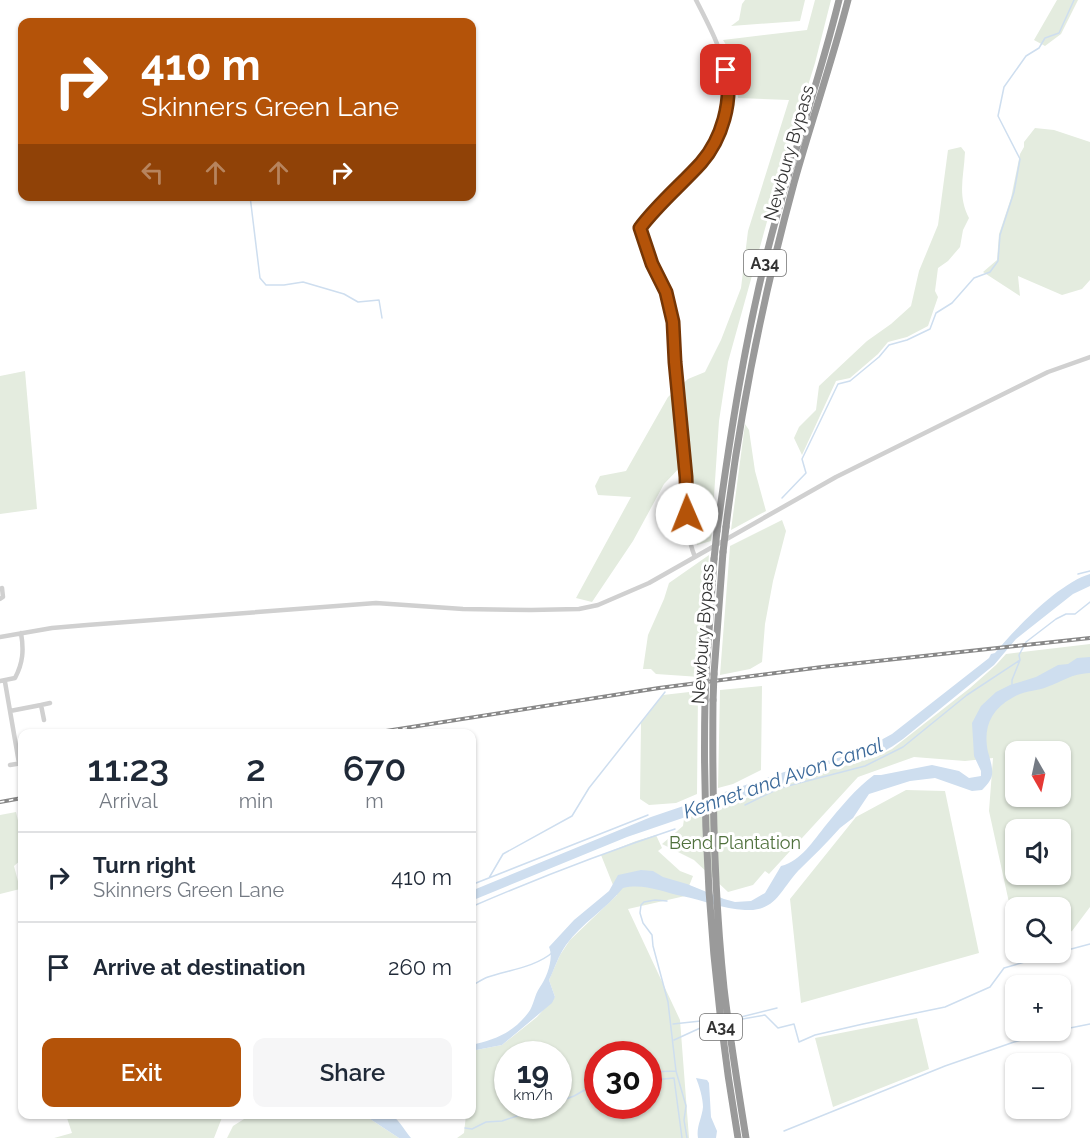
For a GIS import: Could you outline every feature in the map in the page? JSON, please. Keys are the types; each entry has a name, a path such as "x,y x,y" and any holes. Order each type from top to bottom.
{"highway":[{"name":"Newbury Bypass","path":"738,1138 721,1028 707,879 704,793 705,700 714,559 732,425 753,313 781,200 839,0"},
{"name":"Newbury Bypass","path":"746,1137 730,1036 718,917 712,790 714,674 723,552 749,376 768,287 795,181 848,0"}],"street":[{"path":"695,557 689,544 686,477 673,322 666,292 652,264 640,228 702,161 715,138 727,108 729,82 724,58 696,0"},
{"path":"0,637 87,625 376,603 463,609 565,610 598,605 649,583 836,477 1048,372 1090,357"},
{"path":"0,589 2,588 3,597 0,599"},
{"path":"18,749 3,682 15,678 22,659 21,633"},
{"path":"10,711 50,703"},
{"path":"41,705 44,720"},
{"path":"10,765 18,764"}],"green space":[{"path":"745,0 805,0 800,21 731,26 739,20"},
{"path":"815,0 831,0 815,63 778,182 728,362 719,421 711,541 697,545 686,461 664,484 633,541 592,602 576,598 631,497 598,495 595,486 600,476 626,471 668,397 688,379 705,372 721,340 741,288 748,231 789,100 738,98 735,59 723,40 807,30"},
{"path":"1057,0 1078,0 1061,34 1045,46 1034,40"},
{"path":"1035,128 1054,130 1090,142 1090,280 1082,289 1062,295 1018,276 1020,296 983,272 997,260 999,234 1011,198 1020,154 1024,142"},
{"path":"961,147 965,152 962,193 969,218 963,230 960,247 948,261 938,268 935,291 938,297 928,326 907,337 888,342 878,354 850,378 836,381 802,455 794,438 799,427 816,410 819,386 867,341 911,306 919,271 938,225 948,150"},
{"path":"25,371 37,509 0,514 0,376"},
{"path":"745,424 749,430 755,471 766,511 731,530"},
{"path":"782,520 786,531 765,624 762,662 750,669 720,675 730,546"},
{"path":"709,555 700,677 656,674 651,669 643,669 648,635 669,583"},
{"name":"Bend Plantation","path":"1090,644 1090,907 1072,931 1071,897 1008,897 1005,885 1071,885 1071,819 1005,819 1005,884 989,811 993,758 965,761 914,757 858,777 769,874 765,871 753,885 728,892 694,860 662,844 683,826 684,819 823,772 876,757 892,749 996,665 1006,654"},
{"path":"762,686 761,770 733,784 718,788 720,690"},
{"path":"698,691 697,794 676,803 649,805 640,799 641,723 663,695"},
{"path":"906,790 945,791 979,953 801,1003 790,899 856,817"},
{"path":"16,812 18,862 14,866 18,890 0,894 0,815"},
{"path":"656,835 662,848 658,851 680,871 693,876 685,896 628,909 680,1020 689,1138 457,1138 464,1133 466,1119 476,1119 476,1050 494,1047 494,1119 572,1119 572,1041 507,1041 537,1017 555,997 549,980 560,955 570,940 617,895 601,855"},
{"path":"917,1018 929,1069 833,1107 815,1038"},
{"path":"68,1119 221,1119 214,1138 54,1138 72,1133"},
{"path":"244,1119 370,1119 399,1138 227,1138 233,1126"}],"water":[{"name":"Kennet and Avon Canal","path":"1090,574 1090,586 1073,594 1016,639 994,665 903,739 882,752 866,759 849,762 842,760 818,767 806,776 627,837 476,899 476,889 651,817 808,764 817,764 841,757 881,740 892,734 989,658 1026,619 1052,596"},
{"path":"1090,657 1090,673 1072,676 1047,687 1021,694 1004,703 993,714 987,736 992,775 982,790 972,791 935,778 910,781 869,794 853,818 840,828 798,871 777,898 755,910 721,906 653,889 623,888 572,937 563,949 549,980 555,997 552,1003 507,1041 494,1041 494,1047 476,1050 476,1044 509,1031 528,1013 549,967 551,956 549,947 574,920 609,891 618,875 641,870 653,871 663,877 724,899 735,902 751,901 765,893 781,866 801,855 848,798 874,775 932,765 959,771 969,778 981,776 974,756 972,723 981,706 996,692 1010,685 1036,677 1058,665 1068,664 1077,658"},
{"path":"696,1078 707,1080 709,1083 711,1117 717,1131 716,1138 698,1138 703,1107"},
{"path":"370,1119 396,1119 411,1138 399,1138"}],"waterway":[{"path":"782,498 806,473 802,459 838,384 850,381 879,357 889,345 907,340 930,329 936,313 952,303 974,278 990,272 998,261 1000,235 1014,192 1020,159 998,116 1004,87 1026,56 1039,48 1045,38 1059,33 1074,0"},
{"path":"251,201 260,278 266,285 303,282 344,294 358,302 379,300 382,318"},
{"path":"1078,574 1090,571"},
{"path":"1012,686 1020,660 1019,655 1026,642 1056,619 1066,614 1075,614 1090,602"},
{"name":"Kennet and Avon Canal","path":"745,805 780,788 865,766 903,747 967,695 1020,660"},
{"path":"489,878 503,854 572,816 589,788 665,692"},
{"path":"476,883 648,815"},
{"path":"476,905 572,866 675,829"},
{"path":"667,901 644,902 640,913 643,923 652,935 668,1002 676,1071 686,1106 684,1120 687,1138"},
{"path":"1071,949 1090,944"},
{"path":"476,983 488,977 530,965 553,952"},
{"path":"737,1020 765,1015 778,1028 794,1024 799,1042 815,1035 945,1007 990,987 1004,968 1021,963"},
{"path":"737,1018 777,1008"},
{"path":"673,1024 710,1020"},
{"path":"674,1040 709,1024"},
{"path":"1071,1028 1090,1024"},
{"path":"784,1131 945,1066 1018,1041"},
{"path":"662,1072 676,1071"},
{"path":"662,1079 674,1078 682,1138"},
{"path":"572,1097 584,1090"},
{"path":"465,1128 472,1129 486,1122 508,1119"}],"railway":[{"path":"399,729 659,688 822,667 1090,638"},
{"path":"0,802 18,799"}],"route":[{"path":"687,514 673,322 666,292 652,264 640,228 702,161 712,145 727,108 729,82 726,70"}]}
